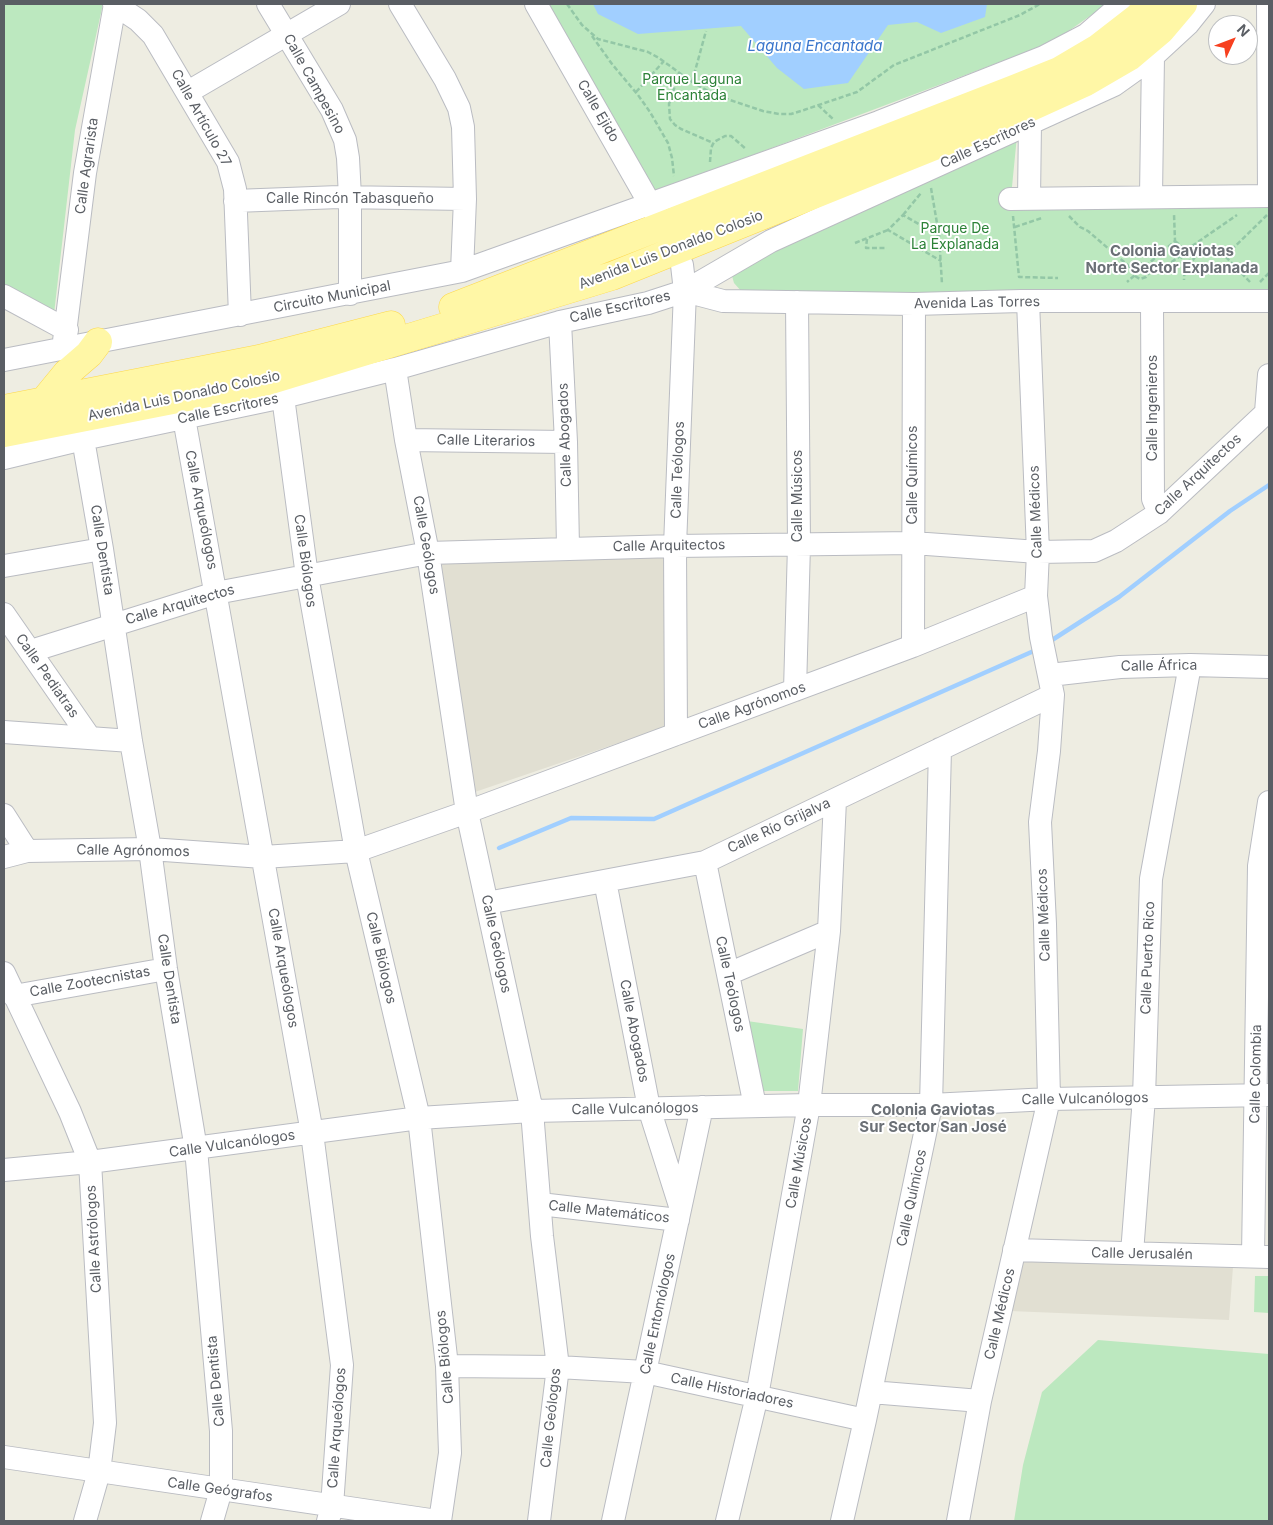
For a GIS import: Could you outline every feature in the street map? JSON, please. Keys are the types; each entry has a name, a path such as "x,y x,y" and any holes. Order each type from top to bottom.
{"main road":[{"name":"Avenida Luis Donaldo Colosio","path":"4,408 259,359 440,312 1059,71 1098,48 1138,17 1150,4"},
{"name":"Avenida Luis Donaldo Colosio","path":"10,435 264,382 612,276 1022,111 1086,82 1129,57 1161,30 1183,4"},
{"path":"44,401 67,373 89,354 98,342"}],"street":[{"name":"Calle Artículo 27","path":"115,4 138,20 153,35 228,162 236,189 240,315"},
{"name":"Calle Agrarista","path":"65,340 85,173 115,4"},
{"name":"Calle Campesino","path":"268,4 332,110 341,130 348,158 350,294"},
{"path":"188,92 339,4"},
{"path":"400,4 445,79 459,108 463,127 465,199 462,271"},
{"name":"Calle Ejido","path":"536,4 661,206"},
{"path":"661,206 712,181 879,122 1044,57 1086,35 1122,4"},
{"name":"Calle Escritores","path":"4,458 283,397 395,369 560,322 648,303 685,291 771,241 1114,85 1153,56 1188,24 1204,4"},
{"path":"1030,123 1017,203 1151,196 1269,196 1268,4"},
{"path":"1151,196 1153,56"},
{"name":"Calle Rincón Tabasqueño","path":"235,201 350,197 465,199"},
{"name":"Circuito Municipal","path":"4,360 65,340 98,342 462,271 661,206"},
{"name":"Calle Teólogos","path":"676,734 675,546 685,291 682,265"},
{"path":"715,272 718,292 723,301"},
{"name":"Avenida Las Torres","path":"685,291 723,301 914,304 1028,301 1269,302"},
{"path":"4,296 65,340"},
{"name":"Calle Médicos","path":"958,1521 980,1401 1049,1099 1040,822 1049,751 1047,666 1036,596 1038,552 1028,301"},
{"name":"Calle Músicos","path":"795,690 798,544 797,302"},
{"name":"Calle Ingenieros","path":"1152,303 1153,499 1159,513"},
{"name":"Calle Químicos","path":"913,646 914,304"},
{"name":"Calle Abogados","path":"560,322 566,442 568,548"},
{"name":"Calle Geólogos","path":"395,369 406,440 428,553 467,812 532,1112 542,1236 558,1367 539,1521"},
{"path":"1268,411 1269,375"},
{"name":"Calle Biólogos","path":"283,397 307,576 356,851 419,1118 447,1366 450,1453 439,1521"},
{"name":"Calle Arquitectos","path":"31,652 113,624 216,593 428,553 568,548 913,543 1038,552 1094,551 1116,541 1159,513 1268,411"},
{"name":"Calle Arqueólogos","path":"184,418 312,1133 342,1365 330,1514"},
{"name":"Calle Dentista","path":"83,440 150,850 166,969 196,1149 221,1431 221,1490 212,1521"},
{"name":"Calle Literarios","path":"406,440 566,442"},
{"path":"4,566 102,550"},
{"name":"Calle Agrónomos","path":"4,857 27,851 150,850 263,857 356,851 467,812 913,646 1036,596"},
{"name":"Calle Pediatras","path":"4,614 90,738"},
{"name":"Calle África","path":"1047,666 1120,667 1190,665 1269,667"},
{"name":"Calle Puerto Rico","path":"1132,1253 1144,1097 1151,879 1190,665"},
{"name":"Calle Río Grijalva","path":"487,903 705,862 940,749 1047,666"},
{"path":"4,732 131,741"},
{"name":"Calle Químicos","path":"842,1521 931,1105 940,749"},
{"name":"Calle Músicos","path":"727,1521 756,1396 809,1105 829,930 835,800"},
{"name":"Calle Colombia","path":"1261,1257 1262,1095 1259,866 1269,802"},
{"path":"4,815 27,851"},
{"name":"Calle Teólogos","path":"705,862 755,1106"},
{"name":"Calle Abogados","path":"605,881 649,1108 679,1214"},
{"path":"728,974 829,930"},
{"name":"Calle Zootecnistas","path":"14,996 166,969"},
{"name":"Calle Astrólogos","path":"4,973 70,1112 90,1162 104,1423 99,1472 86,1521"},
{"name":"Calle Vulcanólogos","path":"4,1170 196,1149 419,1118 649,1108 931,1105 1049,1099 1262,1095"},
{"name":"Calle Entomólogos","path":"613,1521 702,1107"},
{"name":"Calle Matemáticos","path":"540,1204 679,1214"},
{"name":"Calle Jerusalén","path":"1014,1250 1261,1257"},
{"name":"Calle Historiadores","path":"447,1366 558,1367 645,1372 865,1420"},
{"path":"871,1392 980,1401"},
{"name":"Calle Geógrafos","path":"4,1458 221,1490 330,1514 439,1521"}],"path":[{"path":"567,4 612,64 636,92 668,143 674,172 674,185 661,206"},
{"path":"590,33 598,39 648,52 664,61 692,82 730,100 763,111 791,114 858,92 894,64 1020,15 1040,4"},
{"path":"692,82 706,31"},
{"path":"636,92 664,61"},
{"path":"679,73 670,97 670,120 681,129 713,143"},
{"path":"712,181 711,148 713,143 719,138 731,136 745,148 756,165"},
{"path":"855,243 888,230 931,183 939,235 942,303"},
{"path":"1017,203 1015,227 1020,276 1058,278"},
{"path":"1066,213 1080,227 1088,231 1131,268 1140,279 1146,277 1151,271 1165,267 1180,256 1182,247"},
{"path":"1174,213 1175,241 1182,247 1192,246 1238,214"},
{"path":"1269,213 1225,256 1255,286 1269,272"},
{"path":"903,215 939,235"},
{"path":"1015,227 1048,216"},
{"path":"888,230 941,262"},
{"path":"866,239 866,248 887,248"},
{"path":"1131,268 1138,263 1148,264 1175,241"},
{"path":"1185,262 1193,260 1196,255 1192,246"},
{"path":"1180,256 1185,262 1184,280"},
{"path":"1148,264 1151,271"},
{"path":"1124,285 1135,275"}],"shaded area":[{"path":"666,556 668,726 475,792 440,560"},
{"path":"1022,1258 1233,1267 1229,1320 1010,1311"}],"green space":[{"path":"4,4 103,4 75,130 54,314 4,286"},
{"name":"Parque Laguna Encantada","path":"546,4 1107,4 1053,42 655,192"},
{"name":"Parque De La Explanada","path":"1017,136 1010,207 1269,207 1269,298 742,292 734,283 732,276 735,270"},
{"path":"747,1021 803,1029 798,1091 762,1091"},
{"path":"1255,1276 1269,1276 1269,1313 1254,1312"},
{"path":"1098,1340 1269,1354 1269,1521 1014,1521 1023,1465 1042,1392"}],"water":[{"name":"Laguna Encantada","path":"593,4 987,4 985,17 941,33 917,22 888,25 848,83 804,89 777,68 741,26 638,34 598,14"}],"waterway":[{"path":"1049,642 1119,597 1230,511 1269,485"},
{"path":"499,848 571,818 654,819 1036,650"}],"district":[{"name":"Colonia Gaviotas Norte Sector Explanada","path":"1172,260"},
{"name":"Colonia Gaviotas Sur Sector San José","path":"933,1118"}]}
